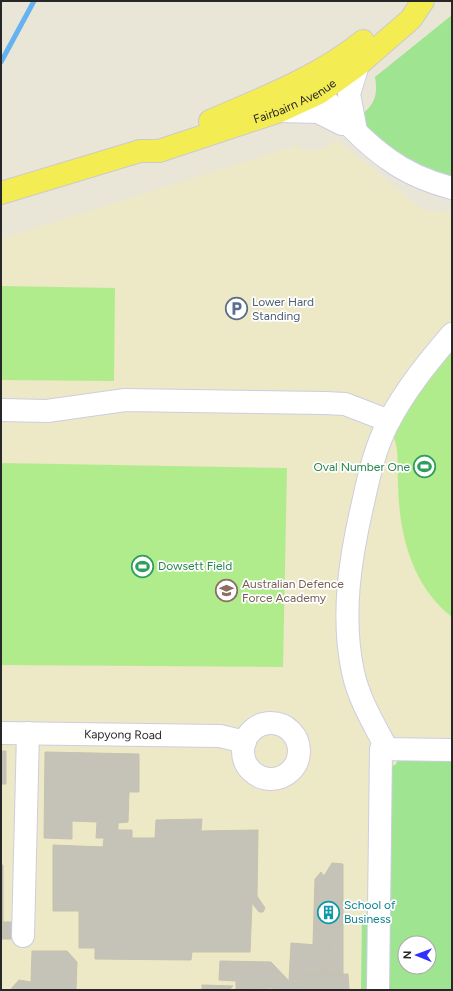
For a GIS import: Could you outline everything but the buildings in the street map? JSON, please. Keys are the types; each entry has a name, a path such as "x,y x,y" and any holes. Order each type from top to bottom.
{"main road":[{"name":"Fairbairn Avenue","path":"140,151 159,139 313,86 358,65 411,19 422,2"},
{"name":"Fairbairn Avenue","path":"1,193 140,151 159,150 280,111 313,86 343,57 404,7 422,2"}],"street":[{"path":"356,131 349,94 358,65"},
{"path":"313,86 356,131 388,160 426,180 452,188"},
{"path":"280,111 318,112 356,131"},
{"path":"387,749 358,690 353,672 348,626 352,552 372,460 389,422 416,377 452,334"},
{"path":"1,410 47,411 125,400 325,403 345,404 389,422"},
{"name":"Kapyong Road","path":"1,733 220,736 244,742"},
{"path":"23,936 28,733"},
{"path":"378,990 381,749 452,750"}],"shaded area":[{"name":"Australian Defence Force Academy","path":"335,139 423,210 452,213 452,990 1,990 1,239 298,145 303,150 320,150 328,146"}],"green space":[{"path":"452,15 452,181 394,154 368,131 360,115 369,108 376,94 375,77"},
{"path":"1,286 115,288 114,381 1,380"},
{"name":"Oval Number One","path":"452,346 452,617 426,590 410,557 401,521 397,452 395,439 392,433 409,398"},
{"name":"Dowsett Field","path":"1,463 287,468 283,667 1,665"},
{"path":"400,755 452,756 452,990 383,990 387,769 396,764"},
{"path":"368,912 367,990 361,990 362,916"}],"waterway":[{"path":"1,62 34,1"}],"place":[{"name":"Lower Hard Standing","path":"236,309"},
{"name":"Oval Number One","path":"425,467"},
{"name":"Dowsett Field","path":"143,566"},
{"name":"Australian Defence Force Academy","path":"226,591"},
{"name":"School of Business","path":"329,912"}]}
